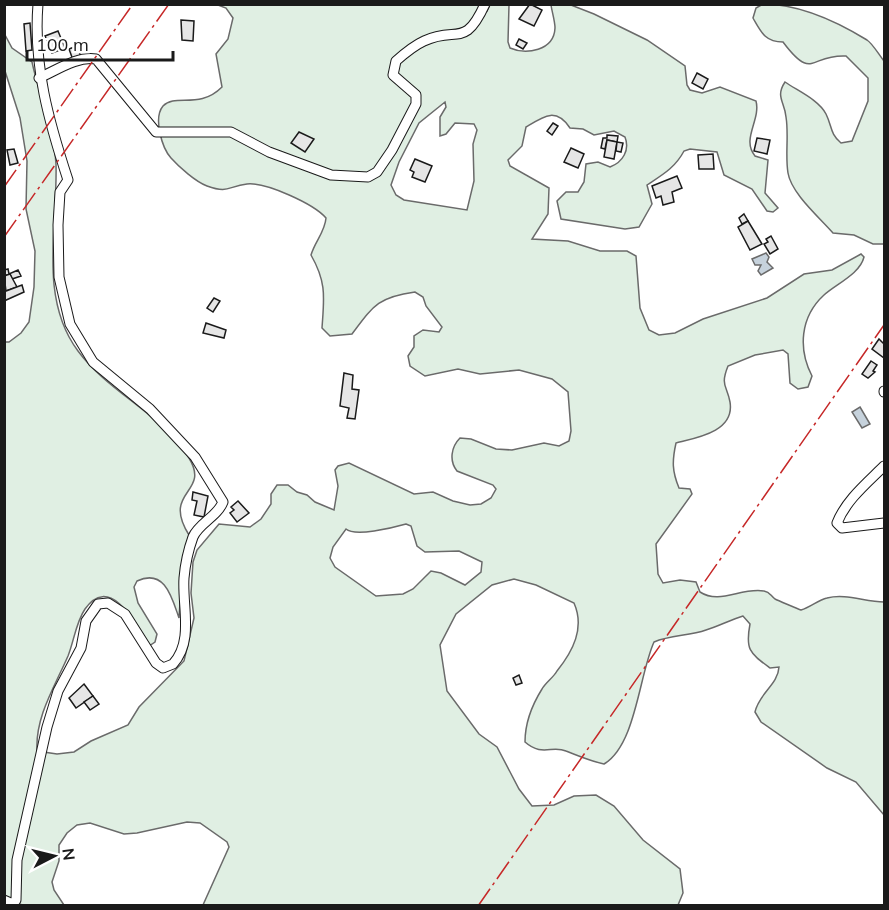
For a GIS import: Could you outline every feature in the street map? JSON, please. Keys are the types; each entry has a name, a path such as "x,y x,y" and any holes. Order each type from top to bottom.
{"street":[{"path":"4,900 13,904 16,900 17,860 47,727 58,691 81,648 86,621 98,604 108,603 125,614 156,663 163,668 173,664 182,647 187,622 184,577 193,538 219,512 223,502 195,457 150,409 93,362 70,324 59,277 58,225 60,192 68,180 39,78 36,30 38,4"},
{"path":"39,78 73,62 88,58 96,59 156,132 231,132 269,152 331,175 368,177 377,172 392,150 416,104 416,95 393,75 396,61 425,40 468,32 477,22 485,4"},
{"path":"885,466 852,499 841,513 837,524 842,528 885,523"}],"green space":[{"path":"479,4 487,11 490,5 509,5 508,42 510,48 531,51 545,46 553,36 555,25 551,5 571,5 647,40 685,66 687,85 690,90 702,93 720,87 756,101 756,115 750,136 751,150 755,156 768,160 765,193 778,208 773,212 767,211 752,189 724,175 717,152 690,149 684,151 672,167 647,185 652,204 639,227 625,229 561,219 557,201 566,192 578,192 584,182 586,164 598,162 610,167 615,165 622,159 627,146 625,137 614,131 594,135 583,129 570,128 560,117 550,115 526,127 522,146 508,160 510,166 549,188 548,214 532,239 568,241 600,251 627,251 636,256 640,308 649,330 659,335 675,333 703,319 767,298 804,274 832,270 861,254 864,257 858,269 824,295 810,313 803,344 812,376 808,387 798,389 790,383 788,354 783,350 755,355 728,366 724,382 730,402 730,412 726,420 712,432 676,443 673,466 677,482 679,488 690,489 692,494 656,544 658,574 663,583 680,580 696,582 700,592 708,596 764,591 775,599 801,610 824,599 834,597 884,602 884,815 856,782 827,768 761,722 755,712 757,705 775,679 779,667 770,668 751,650 748,640 750,624 743,616 700,632 654,642 630,726 615,755 604,764 561,750 542,750 531,746 525,742 526,728 532,708 538,695 568,655 576,639 578,621 574,603 536,585 514,579 492,585 456,614 440,645 447,691 479,734 497,747 519,789 532,806 554,805 574,796 596,795 614,806 643,840 680,869 683,893 678,905 203,905 229,847 227,842 200,823 187,822 124,834 90,823 77,825 67,833 59,845 59,861 52,882 54,890 64,905 22,905 5,897 4,342 9,342 21,333 29,322 34,287 35,251 26,209 27,161 20,118 5,71 4,33 12,48 32,62 55,151 54,284 58,308 66,330 78,351 91,366 150,415 177,442 189,458 194,470 194,479 182,500 180,509 189,535 183,558 179,618 170,594 161,582 154,578 137,581 134,587 138,603 157,634 155,642 149,646 123,607 114,600 104,597 95,599 82,614 68,656 47,702 39,726 37,751 57,754 74,752 91,741 128,725 139,707 184,661 194,618 191,593 193,562 197,550 219,524 250,527 261,519 271,504 271,494 277,485 288,485 315,502 334,510 338,486 335,470 338,466 349,463 414,494 433,492 453,501 470,505 481,504 491,498 496,489 493,485 457,471 454,467 452,454 460,438 471,439 496,449 512,450 544,443 559,446 569,441 571,431 568,392 552,379 519,370 480,374 458,369 425,376 410,366 408,356 414,347 414,336 423,330 439,332 442,327 426,306 423,297 415,292 392,297 378,304 352,334 330,336 322,328 324,299 322,282 311,255 324,228 326,218 311,206 266,186 247,184 224,189 207,186 188,174 171,158 160,133 159,118 163,106 168,102 205,98 222,87 216,54 228,39 233,18 226,8 218,5","holes":["445,102 446,107 440,117 440,136 446,134 455,123 474,124 477,130 473,144 474,181 467,210 404,200 396,195 391,185 399,162 419,123","406,524 411,526 417,546 425,552 459,551 482,562 481,572 465,585 441,573 431,571 413,589 403,594 376,596 335,567 330,558 333,547 346,529 365,532"]},
{"path":"763,4 804,10 843,26 867,40 884,61 884,244 873,244 854,235 833,233 794,189 787,166 787,124 781,96 785,82 823,109 833,133 841,143 852,141 868,101 868,78 846,56 834,56 812,63 800,61 783,42 772,40 761,32 753,18 756,8"}],"shaded area":[{"path":"766,253 769,257 767,262 773,268 761,275 758,271 761,265 755,265 752,259"},
{"path":"860,407 870,424 862,428 852,412"}],"building":[{"path":"530,4 542,10 534,26 519,19"},
{"path":"181,20 194,21 193,41 182,40"},
{"path":"30,23 32,50 26,51 24,24"},
{"path":"58,31 65,48 52,53 45,36"},
{"path":"519,39 527,43 523,49 516,45"},
{"path":"77,46 81,57 73,60 69,49"},
{"path":"697,73 708,79 703,89 692,83"},
{"path":"553,123 558,126 552,135 547,131"},
{"path":"299,132 314,139 305,152 291,143"},
{"path":"607,135 618,136 617,142 607,140 605,149 601,148 603,138 607,138"},
{"path":"757,138 770,140 767,154 754,151"},
{"path":"607,140 617,142 614,159 604,157"},
{"path":"617,142 623,143 621,152 616,151"},
{"path":"571,148 584,154 578,168 564,162"},
{"path":"14,149 18,163 10,165 7,150"},
{"path":"713,154 714,169 699,169 698,155"},
{"path":"415,159 432,166 425,182 412,177 414,172 410,170"},
{"path":"677,176 682,188 672,192 674,202 663,205 661,196 656,198 652,186"},
{"path":"744,214 748,221 742,224 739,218"},
{"path":"748,221 762,244 750,250 738,227"},
{"path":"771,236 778,249 770,254 764,244"},
{"path":"8,269 9,274 18,270 21,276 12,279 10,274 4,276 4,270"},
{"path":"10,274 17,287 6,291 4,276"},
{"path":"22,285 24,292 4,301 4,288 6,291"},
{"path":"214,298 220,301 213,312 207,308"},
{"path":"206,323 226,330 224,338 203,333"},
{"path":"879,339 884,344 884,358 872,349"},
{"path":"871,361 877,365 873,371 875,372 868,378 862,374"},
{"path":"344,373 353,375 352,389 359,390 355,419 347,418 349,408 340,406"},
{"path":"193,492 208,496 204,517 194,515 197,501 192,500"},
{"path":"238,501 249,513 237,522 230,513 234,510 231,507"},
{"path":"519,675 522,683 516,685 513,678"},
{"path":"84,684 93,696 76,708 69,698"},
{"path":"93,696 99,704 90,710 84,702"}],"power":[{"path":"4,187 133,4"},
{"path":"4,237 169,4"},
{"path":"478,906 884,325"}]}
